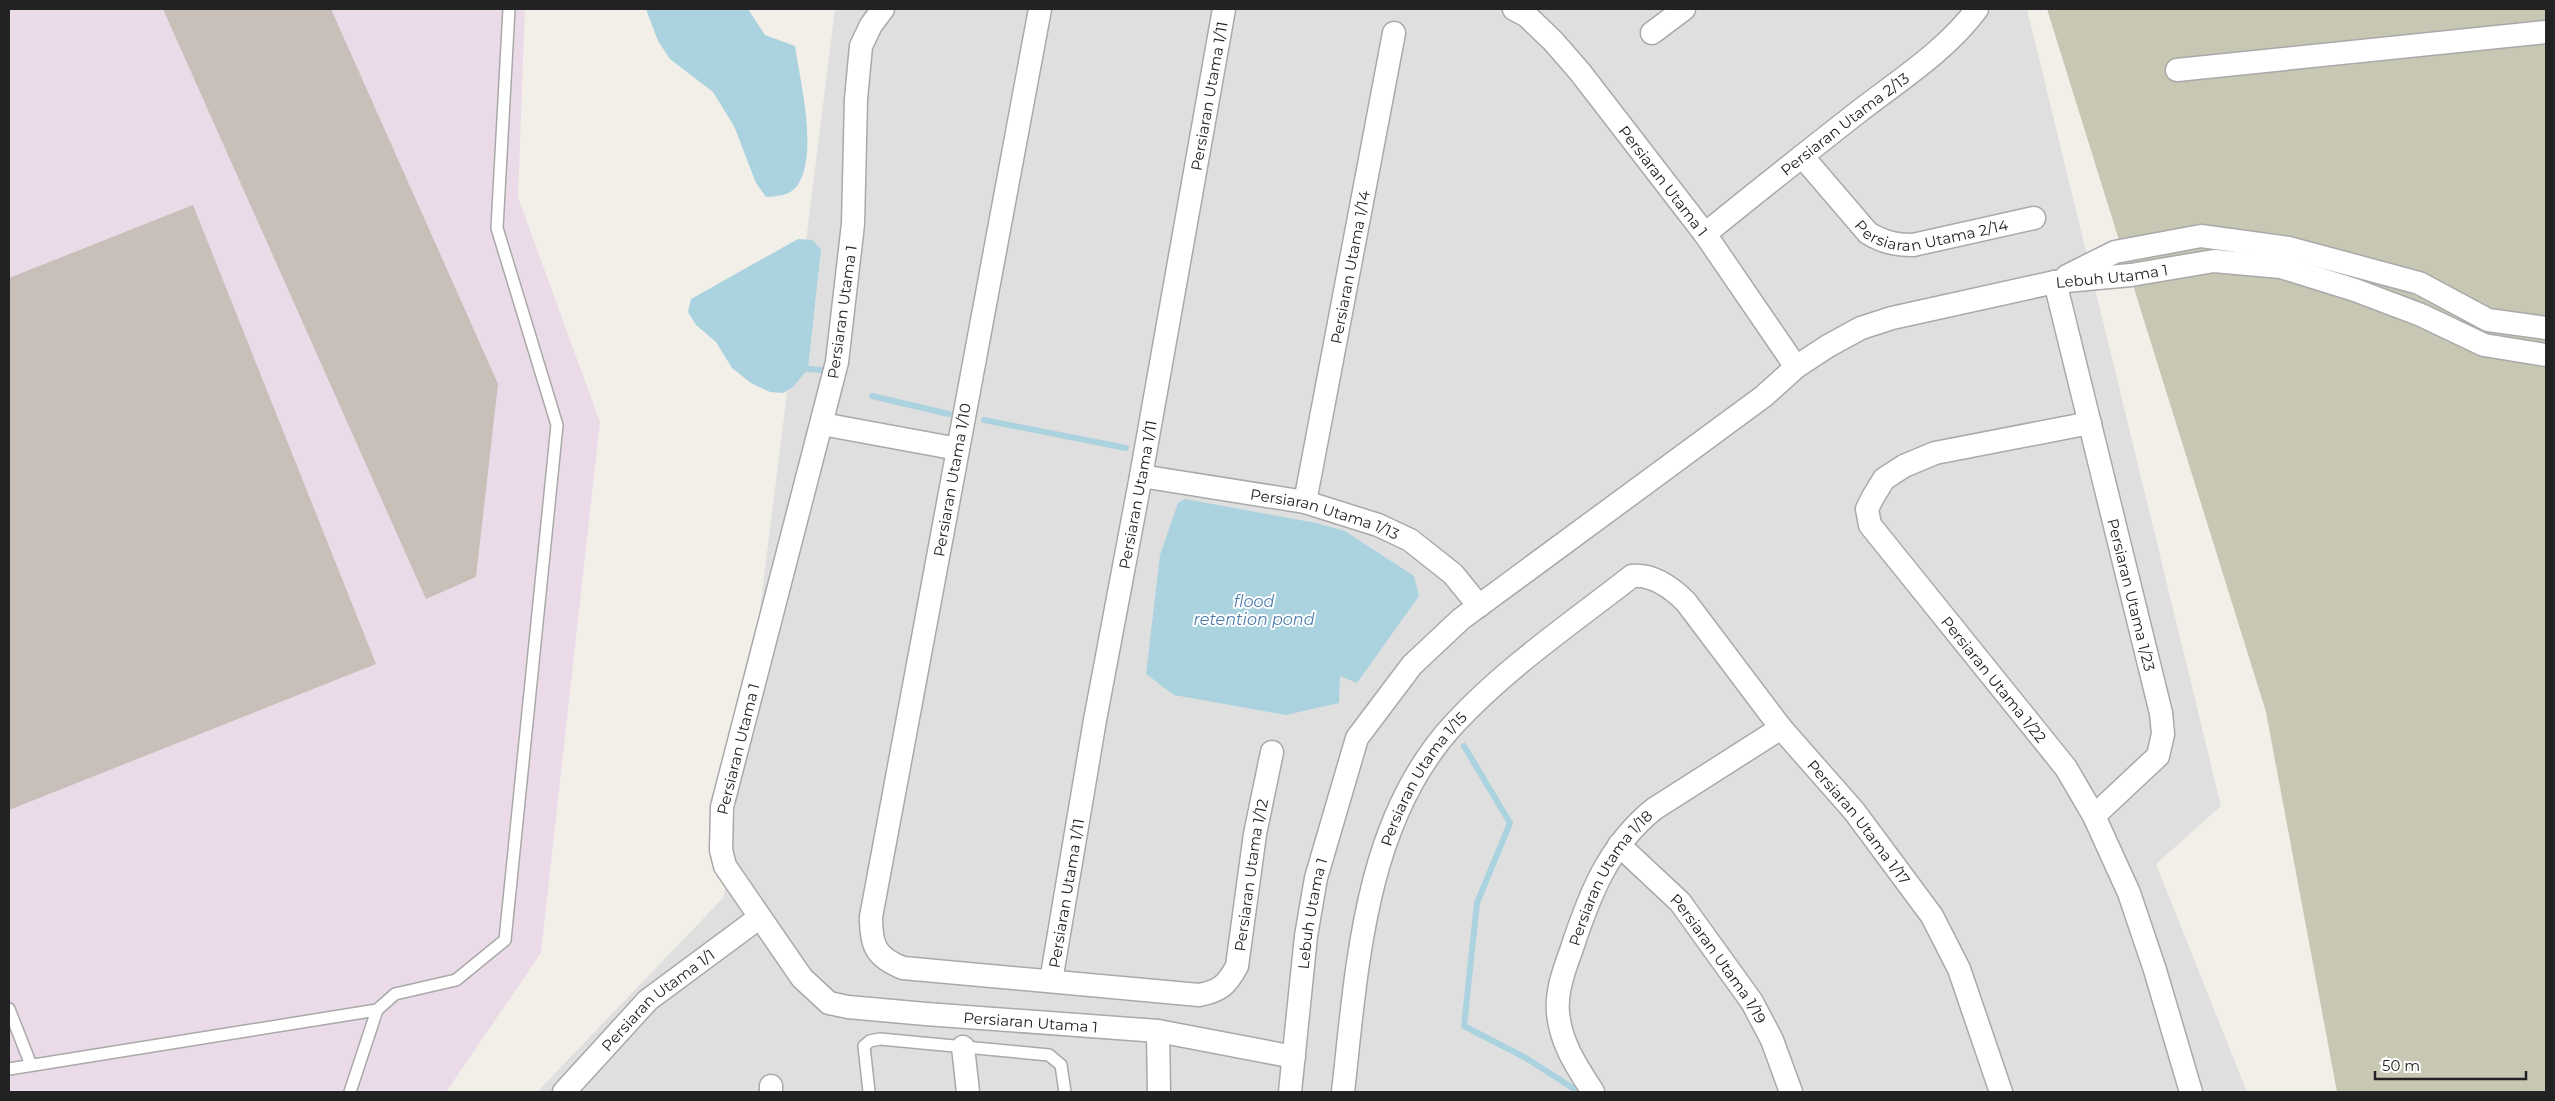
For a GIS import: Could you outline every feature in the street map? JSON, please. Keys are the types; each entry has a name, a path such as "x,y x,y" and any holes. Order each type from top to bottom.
{"street":[{"name":"Persiaran Utama 1","path":"883,9 871,25 861,46 856,99 853,224 837,362 722,807 721,850 725,866 802,978 829,1003 848,1007 926,1014 1158,1031 1294,1056"},
{"name":"Persiaran Utama 1/10","path":"1040,9 871,917 871,938 877,951 888,962 903,968 1051,981"},
{"name":"Persiaran Utama 1/11","path":"1051,981 1095,720 1141,476 1224,9"},
{"name":"Persiaran Utama 1","path":"1514,9 1527,16 1554,41 1705,234 1796,366"},
{"path":"1652,33 1684,9"},
{"name":"Persiaran Utama 2/13","path":"1705,234 1924,61 1965,25 1977,9"},
{"path":"2177,70 2546,32"},
{"name":"Persiaran Utama 1/14","path":"1305,502 1394,33"},
{"name":"Persiaran Utama 2/14","path":"1802,156 1868,233 1882,242 1913,245 2034,218"},
{"name":"Lebuh Utama 1","path":"2055,282 2115,252 2201,236 2289,248 2419,283 2488,320 2546,328"},
{"name":"Lebuh Utama 1","path":"2055,282 2130,275 2214,261 2281,267 2355,290 2421,315 2484,344 2546,355"},
{"path":"1479,606 1756,402 1796,366 1861,328 1892,318 2055,282"},
{"name":"Persiaran Utama 1/23","path":"2055,282 2161,713 2164,734 2158,756 2094,816"},
{"name":"Persiaran Utama 1/22","path":"2090,423 1935,453 1904,466 1884,479 1867,509 1870,525 2066,768 2094,816 2129,893 2155,970 2191,1092"},
{"path":"822,424 958,449"},
{"name":"Persiaran Utama 1/13","path":"1141,476 1305,502 1378,525 1410,540 1453,574 1479,606"},
{"name":"Persiaran Utama 1/15","path":"1343,1092 1361,934 1372,887 1387,840 1406,798 1429,756 1454,724 1495,684 1632,576 1641,575 1663,584"},
{"name":"Persiaran Utama 1/17","path":"1663,584 1676,592 1686,602 1781,728 1854,811 1932,916 1959,969 2000,1092"},
{"name":"Lebuh Utama 1","path":"1290,1092 1306,936 1316,878 1357,738 1412,665 1479,606"},
{"name":"Persiaran Utama 1/18","path":"1593,1092 1568,1053 1558,1013 1562,978 1587,902 1603,869 1619,844 1636,824 1654,809 1781,728"},
{"name":"Persiaran Utama 1/12","path":"1051,981 1199,995 1216,992 1231,977 1237,966 1255,834 1272,752"},
{"name":"Persiaran Utama 1/19","path":"1619,844 1680,902 1752,1002 1772,1040 1791,1092"},
{"name":"Persiaran Utama 1/1","path":"564,1092 648,1000 760,917"},
{"path":"1158,1031 1159,1092"},
{"path":"963,1047 968,1092"}],"lane":[{"path":"350,1092 377,1010 395,994 456,980 505,940 557,425 497,228 509,9"},
{"path":"9,1009 31,1065"},
{"path":"9,1069 377,1010"},
{"path":"869,1092 864,1046 870,1040 880,1039 1049,1054 1061,1065 1065,1092"}],"shaded area":[{"path":"9,9 525,9 518,197 600,422 541,953 446,1092 9,1092"},
{"path":"835,9 2027,9 2221,806 2156,864 2247,1092 537,1092 724,897"},
{"path":"2047,9 2546,9 2546,1092 2337,1092 2266,712"}],"water":[{"path":"646,9 748,9 765,35 795,46 804,98 807,156 803,173 797,186 791,192 766,197 756,183 734,126 713,92 670,59 658,41"},
{"path":"798,239 812,240 821,249 808,369 793,387 783,393 770,392 751,383 732,368 716,342 696,325 688,312 691,299"},
{"name":"flood retention pond","path":"1185,499 1316,523 1345,531 1414,576 1419,596 1357,683 1340,676 1339,703 1286,715 1174,695 1146,674 1160,555 1178,503"}],"building":[{"path":"163,9 331,9 498,384 476,577 426,599"},
{"path":"193,205 376,664 9,810 9,278"}],"waterway":[{"path":"808,369 821,370"},
{"path":"872,396 949,414"},
{"path":"984,420 1126,448"},
{"path":"1464,746 1510,823 1477,903 1464,1026 1526,1058 1579,1092"}]}
